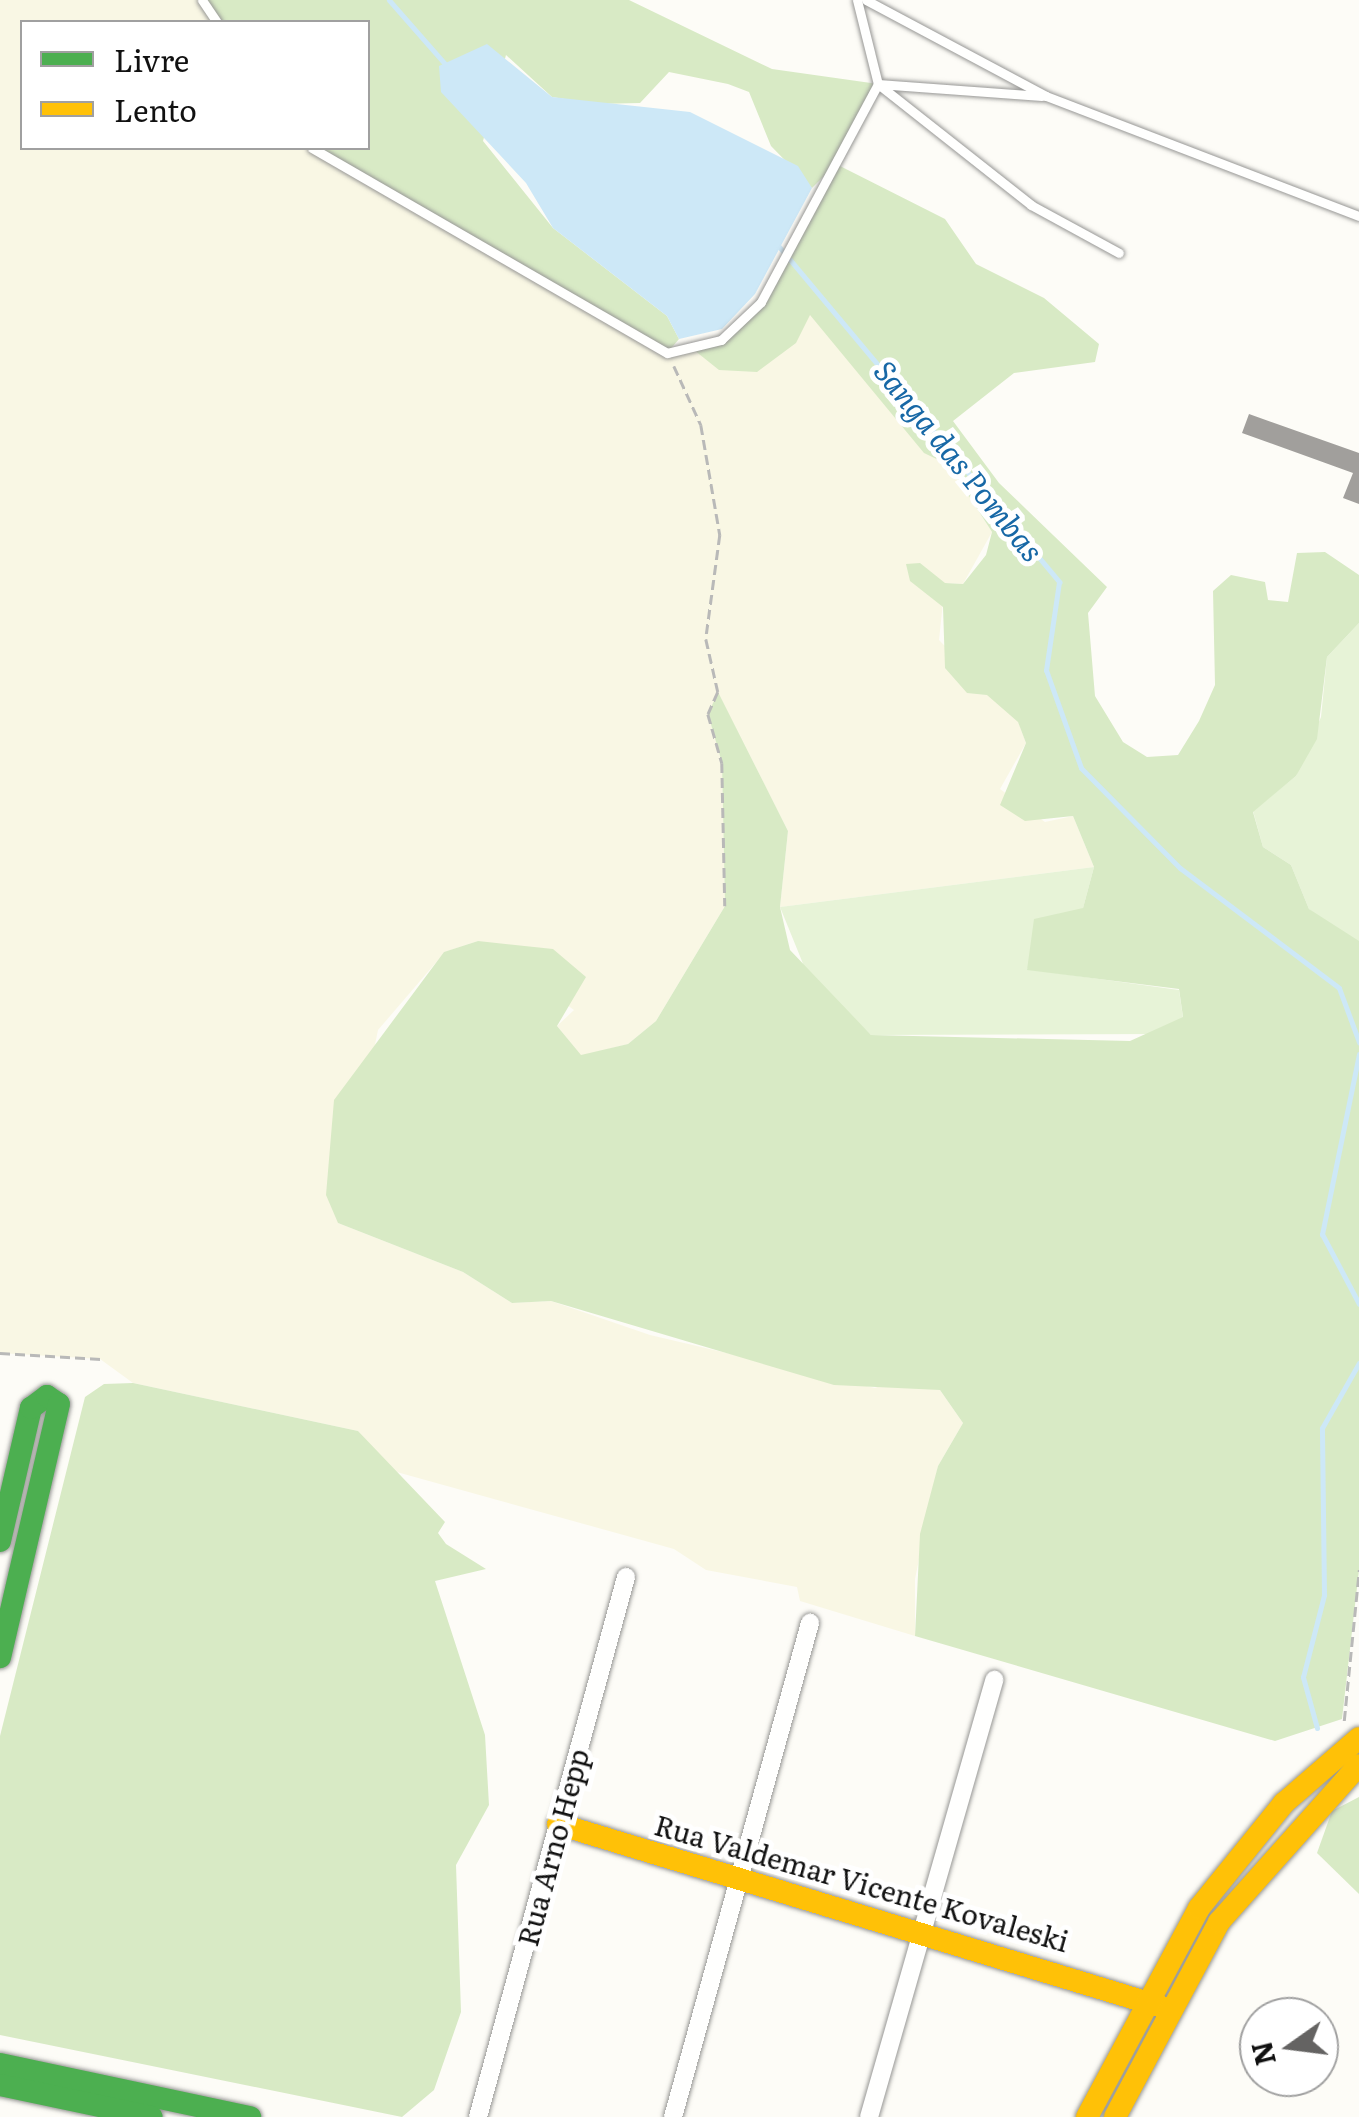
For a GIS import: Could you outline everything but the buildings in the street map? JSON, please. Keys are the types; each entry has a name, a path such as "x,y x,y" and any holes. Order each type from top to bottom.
{"street":[{"path":"0,1541 31,1408 47,1396 59,1404 0,1657"},
{"name":"Rua Arno Hepp","path":"478,2117 626,1577"},
{"path":"673,2117 810,1624"},
{"path":"869,2117 994,1680"},
{"path":"1087,2117 1148,1996 1252,1839 1355,1732"},
{"path":"1115,2117 1169,2009 1244,1888 1359,1764"},
{"name":"Rua Valdemar Vicente Kovaleski","path":"558,1824 1148,1996 1169,2009"},
{"path":"0,2064 250,2117"},
{"path":"0,2085 152,2117"}],"lane":[{"path":"857,0 878,84 1030,205 1119,252"},
{"path":"866,0 1046,96 1359,216"},
{"path":"878,84 1046,96"},
{"path":"315,150 668,352 721,340 761,302 878,84"}],"path":[{"path":"668,352 701,425 720,535 706,638 718,692 708,714 722,763 725,906"},
{"path":"0,1353 100,1359"},
{"path":"1355,1732 1341,1697 1359,1570"}],"shaded area":[{"path":"0,0 202,0 216,20 20,20 20,150 315,150 667,352 810,314 949,465 992,532 963,584 945,583 939,640 1018,721 1026,743 1000,789 1045,822 1073,816 1094,867 780,907 788,831 718,693 708,714 722,763 725,906 656,1021 628,1044 581,1056 557,1026 574,1010 478,941 445,952 378,1030 338,1223 463,1272 512,1303 551,1301 650,1335 875,1388 890,1381 940,1390 963,1423 938,1466 915,1579 915,1636 800,1601 797,1587 706,1570 674,1549 393,1471 358,1431 133,1383 100,1359 0,1353"}],"green space":[{"path":"202,0 629,0 772,69 878,84 836,164 945,219 976,264 1044,298 1099,344 1095,362 1014,373 953,421 999,483 1107,587 1088,613 1095,696 1123,742 1147,757 1178,755 1199,721 1215,685 1213,591 1231,575 1265,582 1268,600 1288,602 1297,553 1325,552 1359,575 1359,623 1327,657 1317,739 1296,776 1253,812 1263,847 1291,865 1309,909 1359,941 1359,1570 1342,1719 1275,1741 915,1636 920,1534 938,1466 963,1423 940,1390 834,1385 551,1301 512,1303 463,1272 338,1223 326,1195 334,1100 444,952 478,941 553,949 586,977 557,1026 581,1055 628,1044 656,1021 725,906 722,763 708,714 718,692 788,831 780,907 790,950 871,1035 1130,1041 1183,1017 1179,989 1027,970 1034,919 1083,908 1094,867 1073,816 1025,821 1000,805 1026,743 1018,722 987,695 967,693 945,668 943,607 910,581 906,564 920,563 945,583 963,584 986,555 992,532 949,465 924,453 810,315 796,343 757,372 719,370 694,350 721,340 761,302 832,168 812,188 771,146 749,92 728,84 669,72 640,103 596,104 552,97 506,55 483,141 553,228 667,316 679,339 667,353 315,150 370,150 370,20 216,20"},
{"path":"1359,623 1359,941 1345,941 1309,909 1291,865 1263,847 1253,811 1296,776 1321,717 1327,657"},
{"path":"1094,867 1083,908 1027,969 1179,990 1183,1018 1162,1034 871,1035 808,976 780,907"},
{"path":"133,1383 358,1431 445,1522 438,1533 446,1544 486,1569 435,1581 485,1735 489,1805 456,1865 461,2012 434,2090 402,2117 0,2035 0,1736 85,1397 104,1384"},
{"path":"1359,1797 1359,1894 1317,1853 1332,1811"}],"water":[{"path":"487,44 552,97 690,112 798,166 812,188 755,294 722,329 679,339 667,316 553,228 526,183 441,92 439,66"}],"waterway":[{"name":"Sanga das Pombas","path":"389,0 446,65"},
{"name":"Sanga das Pombas","path":"776,243 1059,582 1046,670 1081,768 1180,868 1339,988 1359,1042"},
{"name":"Sanga das Pombas","path":"1359,1054 1322,1234 1359,1304"},
{"name":"Sanga das Pombas","path":"1317,1728 1303,1677 1324,1595 1322,1428 1359,1363"}],"traffic: fast":[{"path":"0,1541 31,1408 47,1396 59,1404 0,1657"},
{"path":"0,2064 250,2117"},
{"path":"0,2085 152,2117"}],"traffic: slow":[{"path":"1087,2117 1199,1908 1284,1803 1359,1738"},
{"path":"1115,2117 1219,1922 1359,1765"},
{"path":"558,1824 1169,2009"}]}
